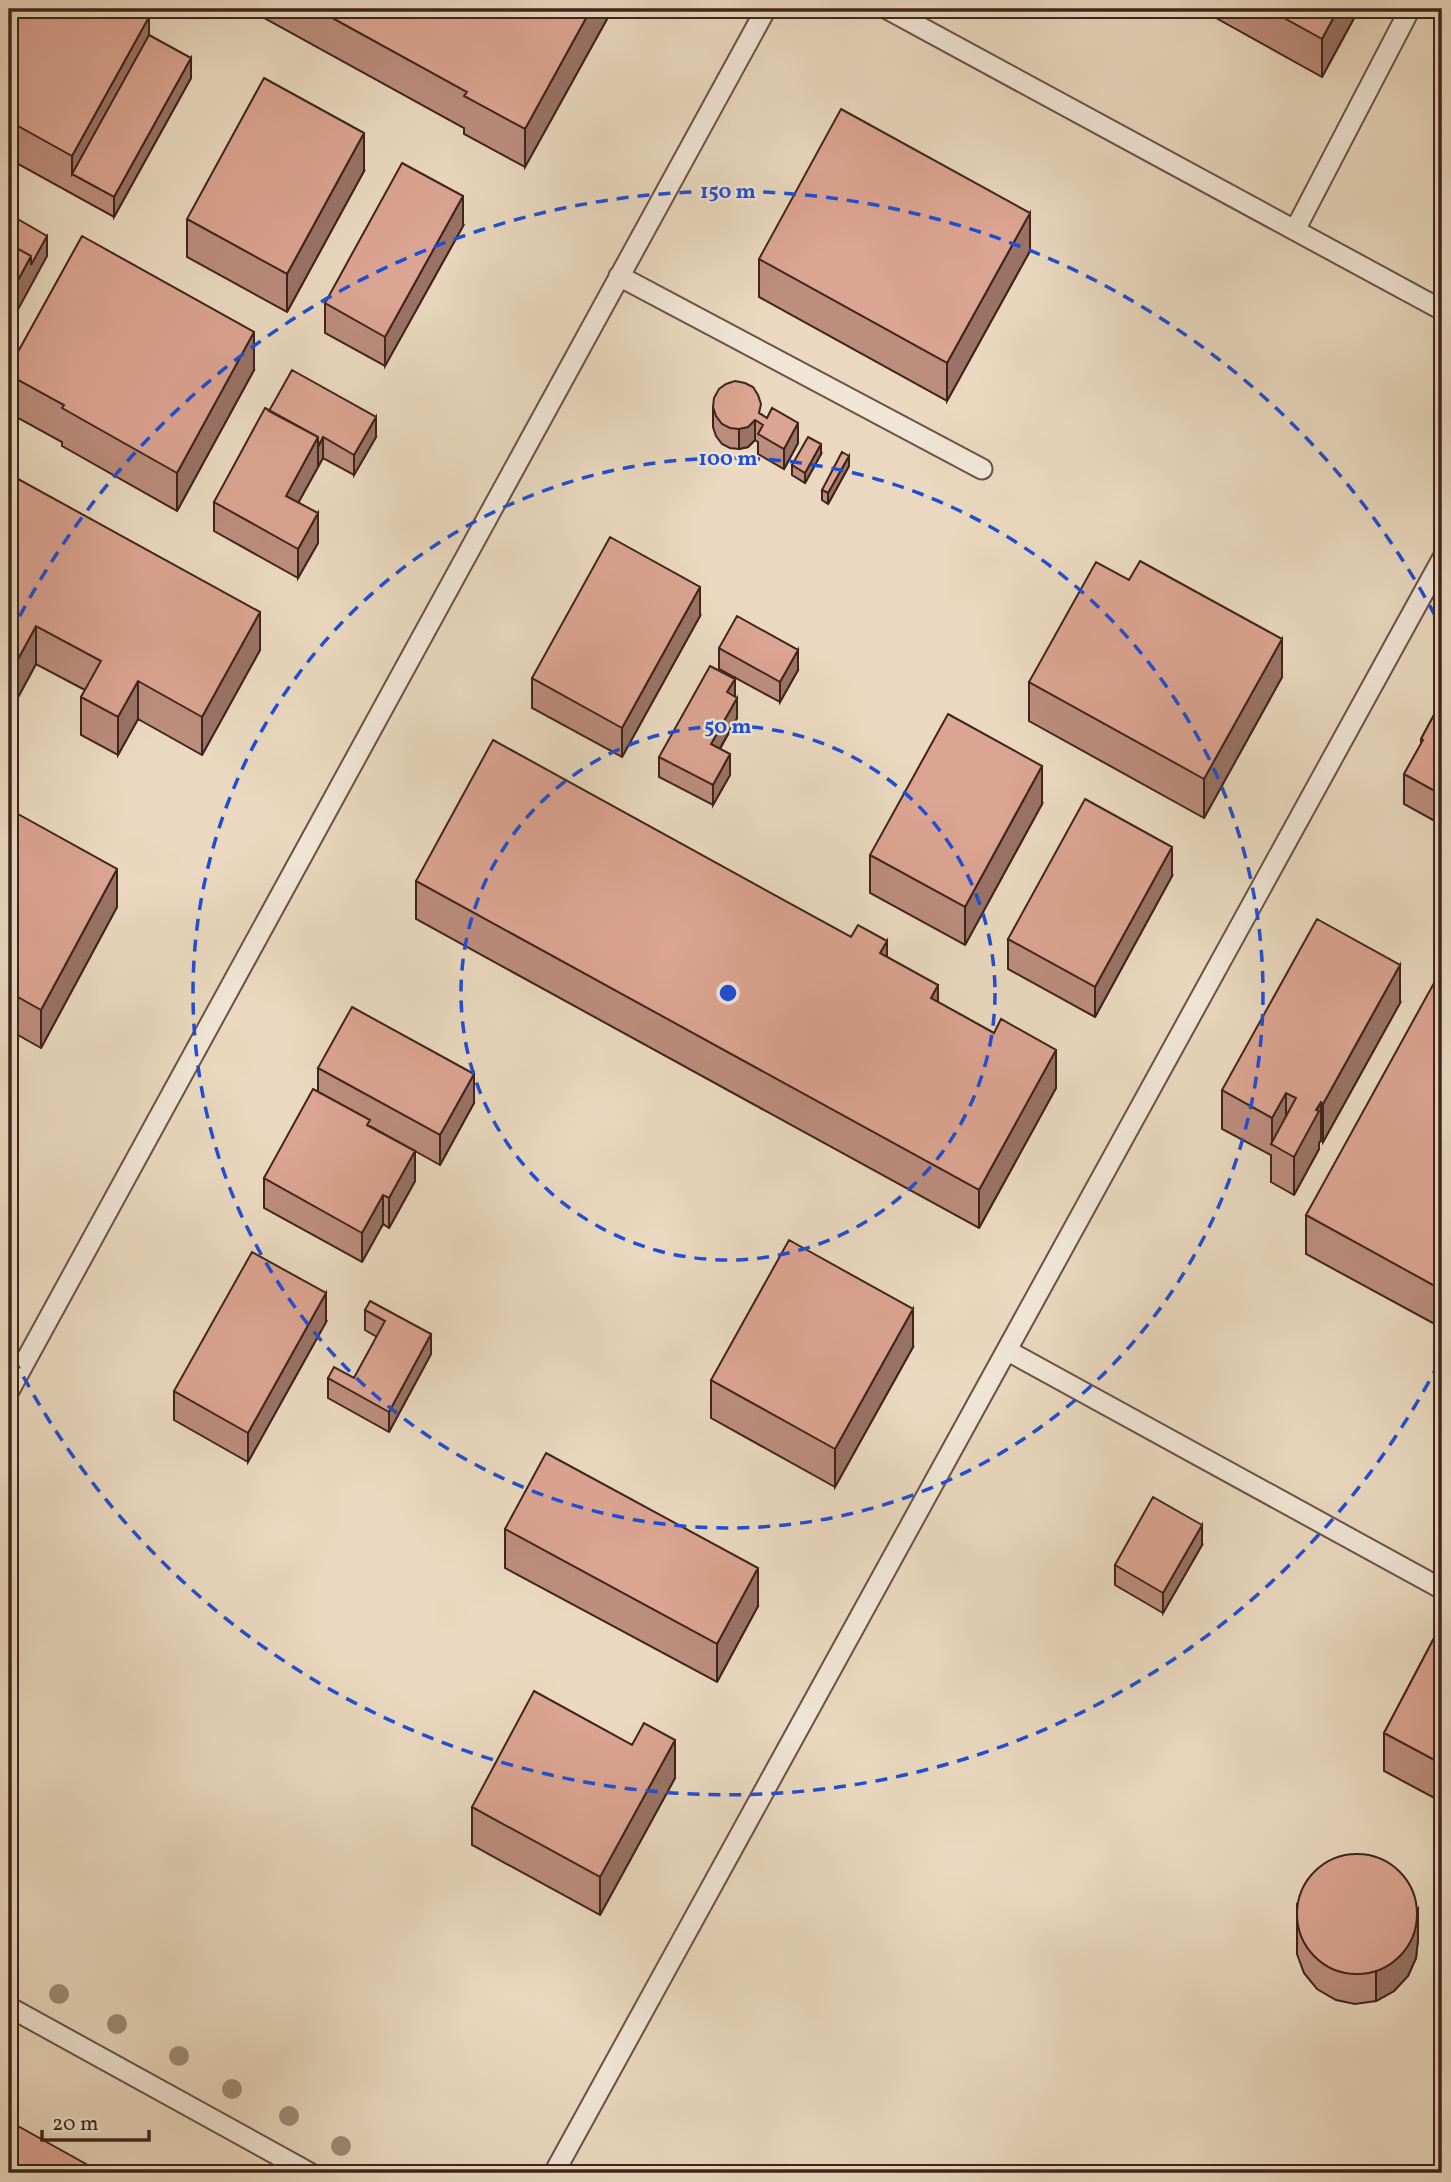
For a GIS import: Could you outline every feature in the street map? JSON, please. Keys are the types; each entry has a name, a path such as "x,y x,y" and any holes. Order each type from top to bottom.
{"lane":[{"path":"9,1391 766,9"},
{"path":"887,9 1442,310"},
{"path":"1295,230 1410,9"},
{"path":"619,276 982,469"},
{"path":"554,2173 1442,559"},
{"path":"1008,1351 1442,1589"},
{"path":"9,2007 310,2173"}],"building":[{"path":"9,9 134,9 149,17 72,156 9,121"},
{"path":"316,9 591,9 525,129 464,96 467,92"},
{"path":"1268,9 1338,9 1322,39"},
{"path":"149,35 191,58 114,197 72,174"},
{"path":"264,78 364,133 287,274 187,219"},
{"path":"841,109 1030,213 947,363 759,259"},
{"path":"402,163 463,196 385,337 325,303"},
{"path":"9,214 47,236 31,265 31,256 9,244"},
{"path":"82,236 254,332 177,473 9,375 9,368"},
{"path":"9,244 31,256 9,297"},
{"path":"292,370 376,417 354,455 323,437 318,447 318,437 269,411"},
{"path":"735,381 753,387 761,404 759,413 767,418 772,408 798,423 784,449 758,434 763,425 755,420 748,427 739,429 722,424 716,416 714,398 719,389"},
{"path":"265,408 318,437 286,496 318,513 298,549 214,502"},
{"path":"808,437 821,444 805,473 792,465"},
{"path":"842,452 849,456 828,493 822,490"},
{"path":"9,474 260,612 202,717 138,681 118,717 81,697 101,661 36,626 17,661 9,656"},
{"path":"610,537 700,587 622,728 532,678"},
{"path":"1140,561 1282,639 1204,779 1029,682 1096,562 1129,580"},
{"path":"737,616 798,650 780,682 719,648"},
{"path":"710,666 735,679 727,692 737,698 711,744 730,754 713,785 659,757"},
{"path":"1442,700 1442,795 1404,774"},
{"path":"948,714 1042,766 965,907 870,855"},
{"path":"493,740 851,937 858,925 887,941 880,953 938,985 931,998 994,1033 1001,1019 1056,1050 979,1190 416,881"},
{"path":"1085,799 1172,847 1095,987 1008,939"},
{"path":"9,809 117,869 41,1010 9,992"},
{"path":"1317,919 1400,965 1323,1104 1321,1102 1316,1110 1319,1111 1294,1157 1271,1144 1296,1098 1286,1093 1272,1118 1222,1090"},
{"path":"1434,983 1442,987 1442,1290 1306,1215"},
{"path":"352,1007 474,1074 440,1135 318,1068"},
{"path":"313,1089 370,1120 367,1125 415,1151 389,1198 383,1195 362,1233 264,1178"},
{"path":"789,1240 913,1309 835,1449 711,1380"},
{"path":"252,1252 326,1293 248,1433 174,1391"},
{"path":"370,1301 431,1334 389,1412 328,1378 334,1367 354,1378 385,1321 365,1310"},
{"path":"1442,1441 1442,1454 1437,1451"},
{"path":"546,1453 758,1568 717,1644 505,1529"},
{"path":"1153,1497 1202,1525 1163,1593 1115,1565"},
{"path":"1442,1623 1442,1764 1384,1733"},
{"path":"534,1691 632,1745 644,1723 675,1740 600,1877 472,1807"},
{"path":"1357,1854 1380,1858 1400,1871 1413,1891 1417,1914 1413,1937 1400,1957 1380,1970 1357,1974 1334,1970 1314,1957 1301,1937 1297,1914 1301,1891 1314,1871 1334,1858"},
{"path":"9,2121 102,2173 9,2173"}]}
